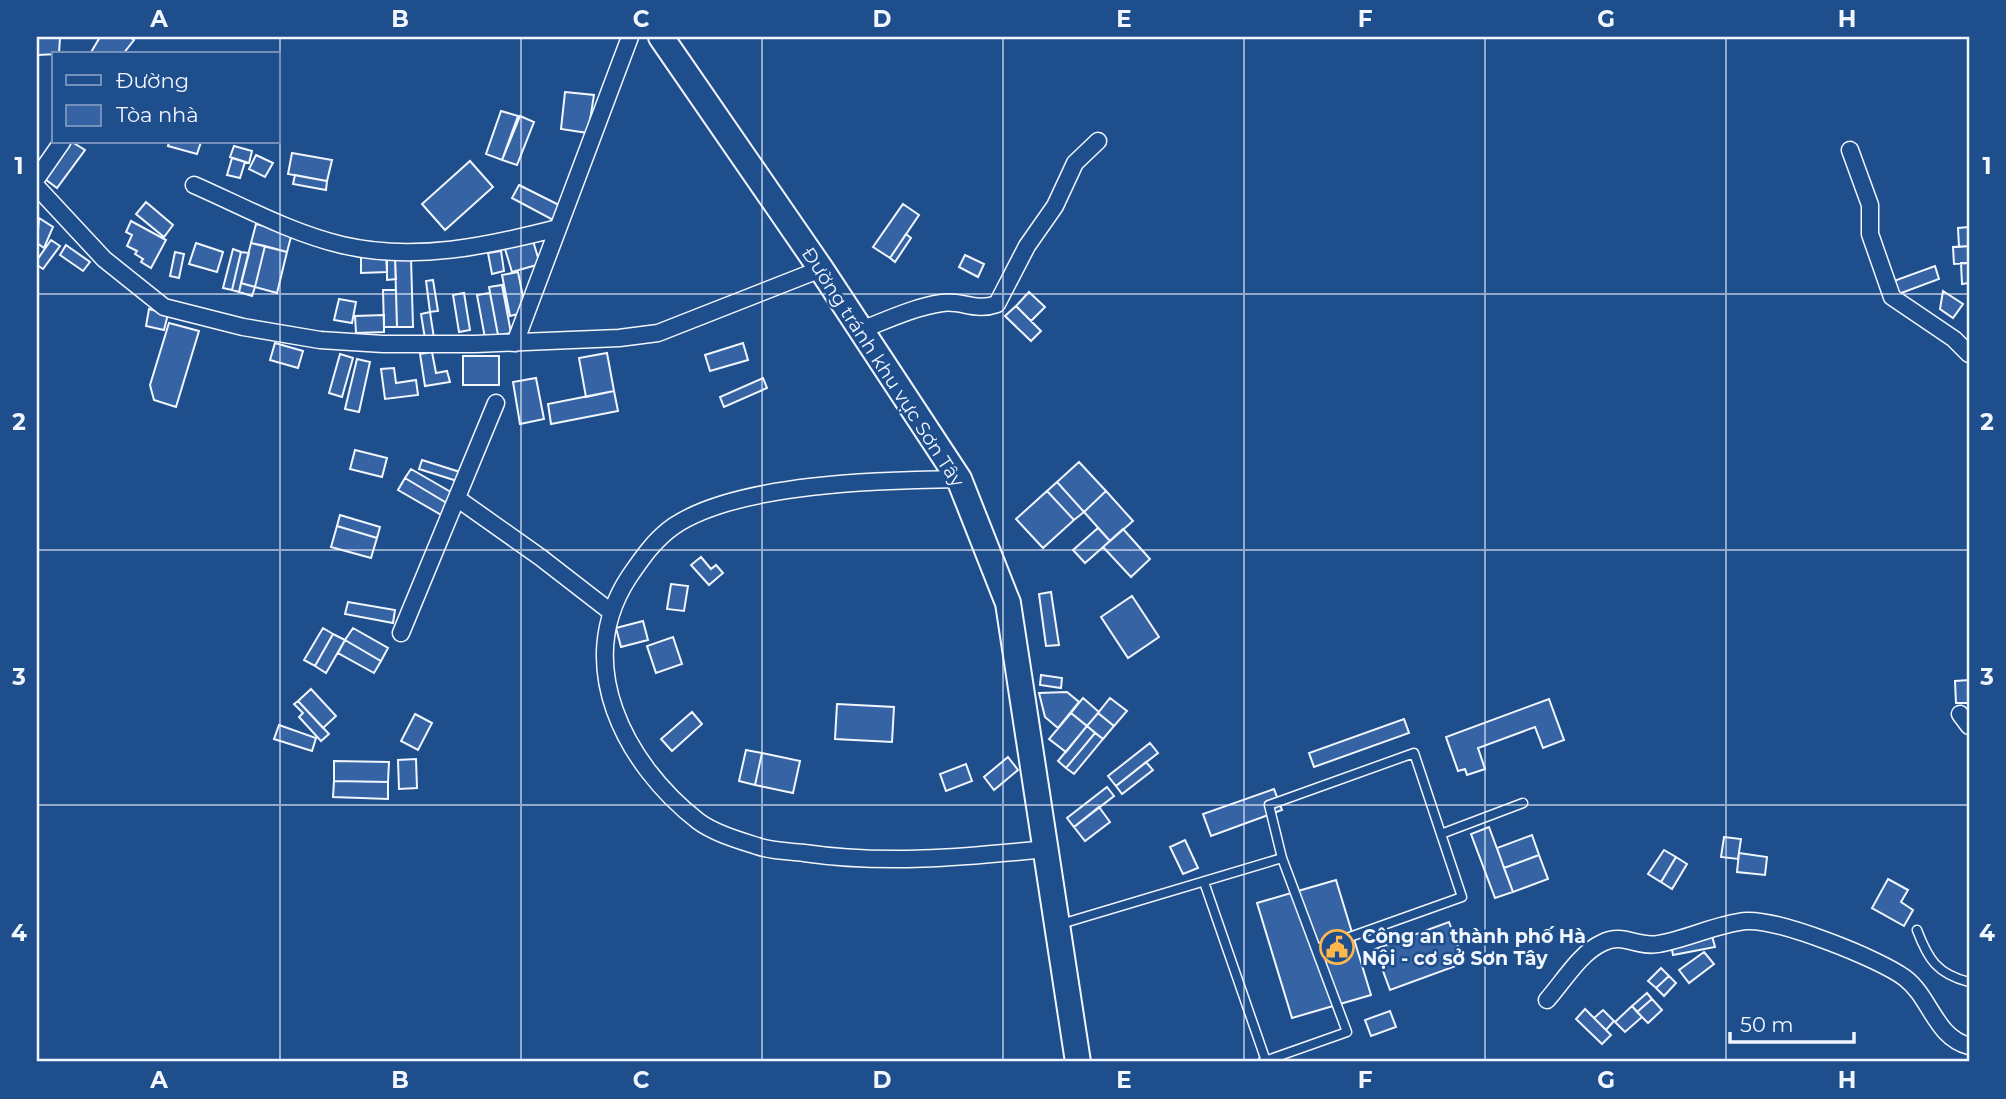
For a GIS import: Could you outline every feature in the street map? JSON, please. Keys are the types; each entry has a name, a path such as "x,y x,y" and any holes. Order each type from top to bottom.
{"highway":[{"name":"Đường tránh khu vực Sơn Tây","path":"661,37 821,269 959,479 1008,603 1078,1062"}],"street":[{"path":"515,343 630,37"},
{"path":"862,330 945,302 983,309 997,304 1027,246 1055,205 1074,163 1098,141"},
{"path":"37,178 61,144"},
{"path":"1850,150 1870,205 1870,234 1892,297 1954,339 1969,354"},
{"path":"194,185 273,221 342,245 418,253 489,246 558,228"},
{"path":"37,187 104,258 164,307 243,327 320,340 383,344 515,343 619,338 658,333 821,269"},
{"path":"401,633 496,403"},
{"path":"959,479 889,480 783,491 705,512 674,526 646,552 611,612 603,646 606,683 621,726 647,768 701,823 760,847 885,862 943,860 1046,849"},
{"path":"458,499 611,612"},
{"path":"1547,1000 1588,954 1605,941 1624,937 1657,945 1731,925 1757,921 1829,942 1905,977 1927,1002 1942,1029 1961,1044 1969,1046"}],"lane":[{"path":"1204,882 1264,1062 1347,1032 1282,858 1269,805 1414,753 1462,897 1316,949"},
{"path":"1441,834 1523,803"},
{"path":"1058,925 1282,858"},
{"path":"1917,930 1927,956 1942,971 1969,982"}],"building":[{"path":"37,37 60,37 59,52 37,55"},
{"path":"100,37 130,37 134,40 125,52 91,52"},
{"path":"565,92 594,95 588,133 561,129"},
{"path":"501,111 518,116 502,160 486,154"},
{"path":"520,116 534,122 517,165 502,160"},
{"path":"71,144 85,150 57,188 45,179"},
{"path":"168,144 200,144 197,154"},
{"path":"234,146 252,151 249,163 230,157"},
{"path":"292,153 332,160 327,181 288,174"},
{"path":"256,155 273,163 265,177 249,169"},
{"path":"232,158 245,162 240,178 227,175"},
{"path":"470,161 493,187 445,230 422,204"},
{"path":"295,175 327,181 326,190 293,184"},
{"path":"519,185 561,206 553,220 512,198"},
{"path":"146,202 173,225 164,237 136,214"},
{"path":"903,204 919,215 890,258 873,247"},
{"path":"39,218 53,227 44,248 37,243"},
{"path":"131,221 166,240 151,268 141,262 143,259 135,254 137,251 127,246 132,235 126,232"},
{"path":"256,224 292,233 287,252 251,243"},
{"path":"1969,227 1969,246 1959,247 1958,228"},
{"path":"906,234 911,238 895,262 890,258"},
{"path":"51,240 60,246 43,269 37,265 37,260"},
{"path":"533,241 540,264 512,272 505,249"},
{"path":"196,243 223,252 217,272 189,264"},
{"path":"251,243 265,246 255,287 241,283"},
{"path":"66,245 90,262 83,271 60,255"},
{"path":"265,246 287,252 277,293 255,287"},
{"path":"1969,246 1969,263 1954,264 1953,247"},
{"path":"233,249 241,252 232,290 223,288"},
{"path":"501,251 504,271 492,274 488,253"},
{"path":"175,252 184,254 179,278 170,276"},
{"path":"241,252 249,253 239,292 232,290"},
{"path":"386,254 387,272 361,273 361,255"},
{"path":"965,255 984,264 978,277 959,267"},
{"path":"395,258 396,279 387,280 387,259"},
{"path":"395,258 411,258 413,327 397,327"},
{"path":"1961,263 1969,263 1969,283 1962,284"},
{"path":"1935,266 1939,279 1896,295 1891,282"},
{"path":"518,272 526,312 510,316 502,275"},
{"path":"433,280 438,311 430,312 426,281"},
{"path":"241,283 255,287 252,296 239,292"},
{"path":"502,285 511,333 498,335 489,287"},
{"path":"383,290 396,290 397,327 384,327"},
{"path":"1943,291 1963,304 1953,318 1940,309"},
{"path":"1029,292 1045,307 1031,321 1016,306"},
{"path":"464,293 470,330 459,332 453,295"},
{"path":"490,293 498,335 485,338 477,295"},
{"path":"339,299 356,302 352,323 334,320"},
{"path":"1016,306 1041,331 1031,341 1005,316"},
{"path":"149,309 168,314 164,330 146,326"},
{"path":"430,312 434,338 425,339 421,314"},
{"path":"384,315 384,332 356,333 355,316"},
{"path":"169,323 199,331 176,407 154,400 150,385"},
{"path":"275,343 303,351 298,368 270,360"},
{"path":"743,343 748,360 710,371 705,355"},
{"path":"432,352 436,373 447,371 450,382 425,386 420,354"},
{"path":"607,353 614,391 586,397 579,358"},
{"path":"340,354 353,358 342,397 329,393"},
{"path":"463,356 499,356 499,385 463,385"},
{"path":"357,359 370,362 359,412 345,409"},
{"path":"394,368 396,383 416,380 418,395 385,399 381,369"},
{"path":"536,378 544,419 520,424 513,382"},
{"path":"763,378 767,388 724,407 720,397"},
{"path":"614,391 618,411 551,424 548,404"},
{"path":"355,450 387,458 382,477 350,469"},
{"path":"422,460 460,472 457,481 419,469"},
{"path":"1079,462 1106,491 1084,512 1057,482"},
{"path":"411,469 456,495 450,505 405,478"},
{"path":"405,478 450,505 443,516 398,490"},
{"path":"1057,482 1084,512 1074,520 1047,491"},
{"path":"1047,491 1074,520 1043,548 1016,519"},
{"path":"1106,491 1133,521 1110,541 1084,512"},
{"path":"340,515 380,527 377,538 337,526"},
{"path":"337,526 377,538 371,558 331,547"},
{"path":"1098,528 1110,541 1085,563 1073,550"},
{"path":"1123,529 1150,559 1131,577 1103,547"},
{"path":"701,557 711,569 716,565 723,573 709,585 691,565"},
{"path":"671,584 688,586 684,611 667,609"},
{"path":"1051,592 1059,645 1046,646 1039,594"},
{"path":"1132,596 1159,637 1128,658 1101,617"},
{"path":"348,602 395,610 393,623 345,614"},
{"path":"643,621 648,640 621,647 616,628"},
{"path":"323,628 333,634 315,666 304,660"},
{"path":"353,628 388,648 381,661 345,640"},
{"path":"333,634 345,640 326,673 315,666"},
{"path":"673,637 682,664 656,673 647,646"},
{"path":"345,640 381,661 374,673 338,653"},
{"path":"1041,675 1062,678 1061,688 1040,685"},
{"path":"1969,680 1969,703 1956,703 1955,681"},
{"path":"311,689 336,716 323,728 298,701"},
{"path":"1067,692 1079,702 1058,728 1045,717 1039,693"},
{"path":"1083,698 1099,712 1087,726 1071,713"},
{"path":"1110,698 1127,711 1114,726 1098,713"},
{"path":"1549,699 1564,740 1543,748 1535,727 1478,748 1485,769 1467,775 1465,769 1458,771 1446,737"},
{"path":"298,701 329,734 321,741 299,717 303,713 294,704"},
{"path":"837,704 894,707 892,742 835,739"},
{"path":"692,712 702,724 672,751 661,739"},
{"path":"1071,713 1087,726 1066,752 1049,739"},
{"path":"1098,713 1114,726 1103,739 1087,726"},
{"path":"415,714 432,723 418,750 401,741"},
{"path":"1404,719 1409,733 1314,767 1309,753"},
{"path":"279,725 316,738 312,751 274,739"},
{"path":"1087,726 1095,733 1066,768 1058,761"},
{"path":"1095,733 1103,739 1074,774 1066,768"},
{"path":"1150,743 1158,753 1116,786 1108,776"},
{"path":"746,750 762,753 755,785 739,781"},
{"path":"762,753 800,761 793,793 755,785"},
{"path":"1008,757 1018,770 994,790 984,777"},
{"path":"416,759 417,788 399,789 398,760"},
{"path":"334,761 389,762 388,782 334,781"},
{"path":"1146,762 1153,770 1122,794 1116,786"},
{"path":"966,764 972,781 946,791 940,774"},
{"path":"334,781 388,782 388,799 333,797"},
{"path":"1107,787 1114,796 1074,827 1067,818"},
{"path":"1274,789 1282,810 1211,836 1203,814"},
{"path":"1099,807 1110,822 1085,841 1074,827"},
{"path":"1489,827 1513,892 1495,898 1471,834"},
{"path":"1532,835 1539,855 1504,868 1497,848"},
{"path":"1724,837 1741,839 1738,859 1721,857"},
{"path":"1185,840 1198,868 1183,874 1170,847"},
{"path":"1664,850 1676,857 1661,882 1648,874"},
{"path":"1739,853 1767,857 1765,875 1737,872"},
{"path":"1539,855 1548,879 1513,892 1504,868"},
{"path":"1676,857 1687,864 1672,889 1661,882"},
{"path":"1888,879 1908,890 1901,902 1913,910 1904,926 1872,908"},
{"path":"1336,880 1371,995 1333,1006 1298,891"},
{"path":"1298,891 1333,1006 1292,1018 1257,903"},
{"path":"1449,922 1464,963 1390,990 1375,949"},
{"path":"1712,936 1715,947 1673,955 1671,944"},
{"path":"1704,952 1714,964 1689,983 1679,970"},
{"path":"1661,968 1669,976 1656,988 1648,981"},
{"path":"1669,976 1676,983 1664,996 1656,988"},
{"path":"1647,993 1652,999 1637,1012 1632,1006"},
{"path":"1652,999 1662,1010 1648,1023 1637,1012"},
{"path":"1632,1006 1642,1017 1625,1032 1615,1022"},
{"path":"1585,1009 1611,1035 1602,1044 1576,1019"},
{"path":"1603,1010 1614,1021 1606,1030 1594,1018"},
{"path":"1390,1011 1396,1027 1371,1036 1365,1020"}],"place":[{"name":"Công an thành phố Hà Nội - cơ sở Sơn Tây","path":"1337,947"}]}
